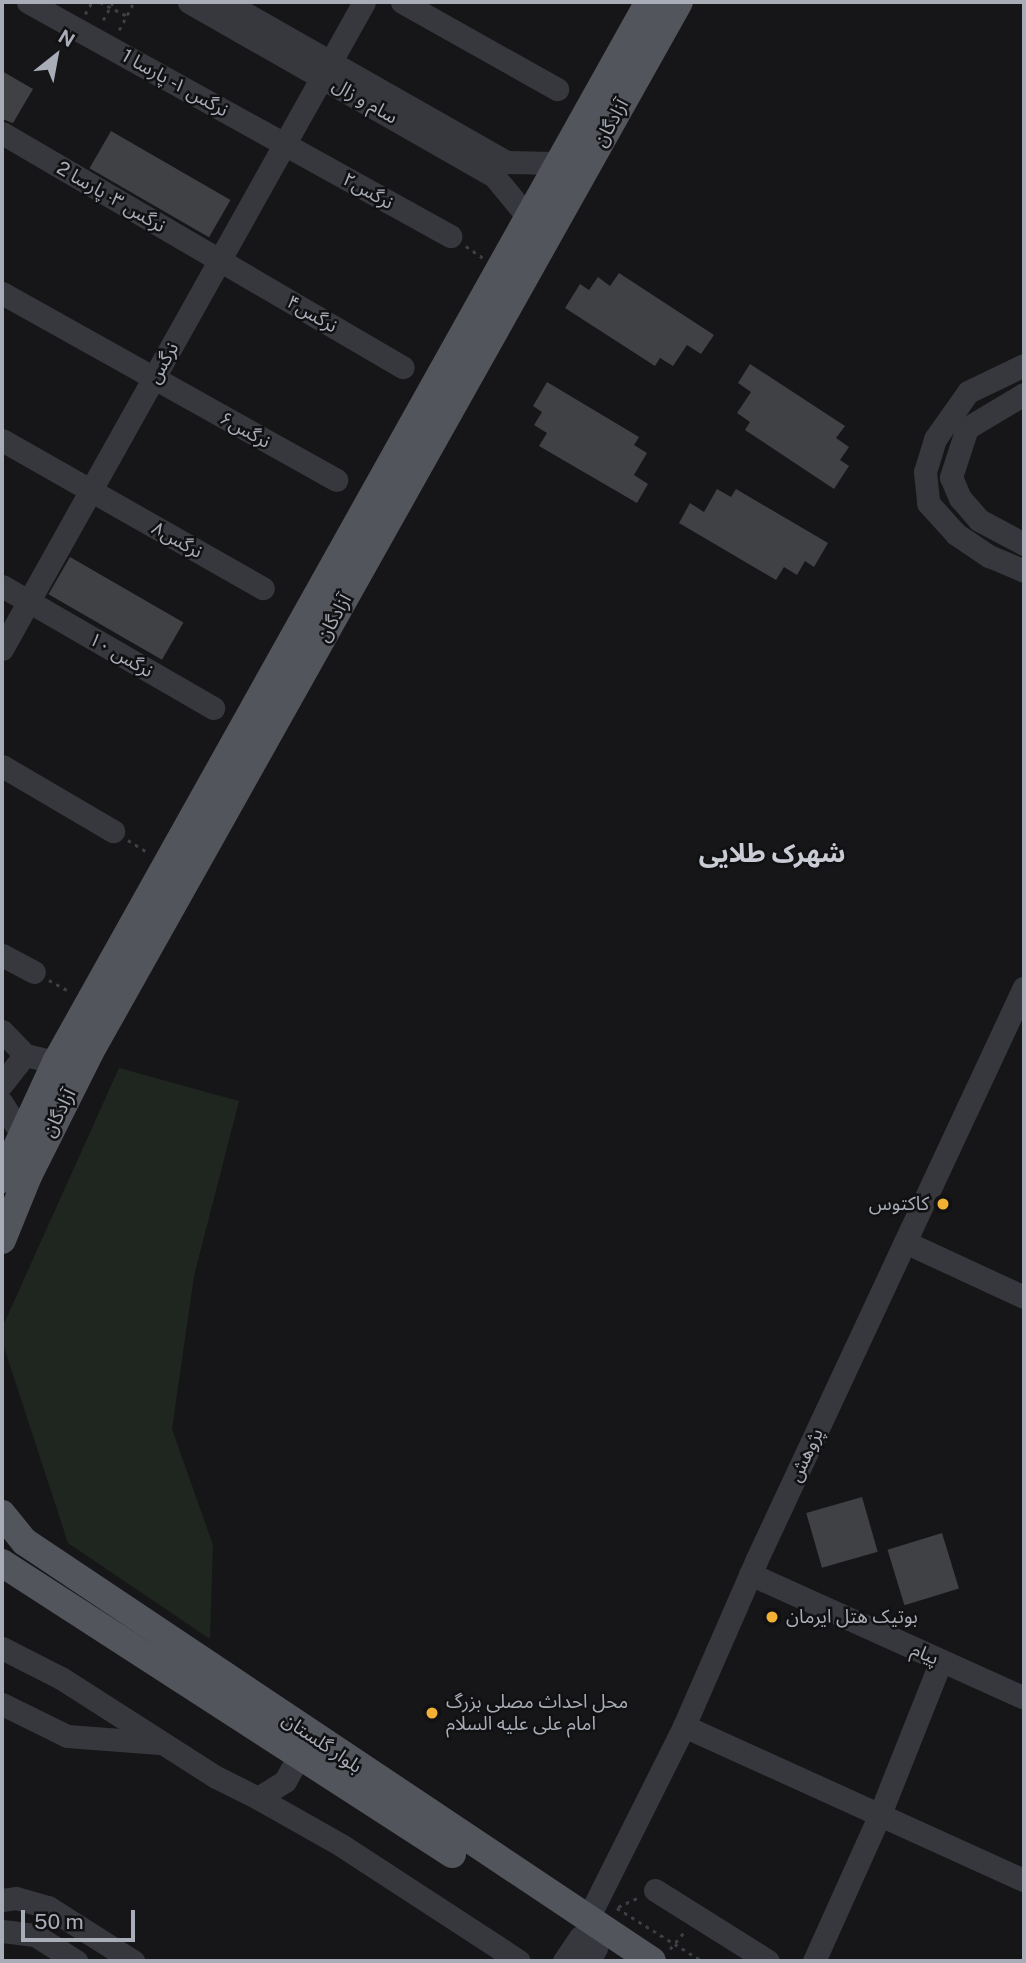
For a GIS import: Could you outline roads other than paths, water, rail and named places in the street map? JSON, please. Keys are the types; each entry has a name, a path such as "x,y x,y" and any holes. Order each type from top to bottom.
{"main road":[{"name":"آزادگان","path":"2,1240 27,1177 90,1052 422,433 527,216 649,2"},
{"name":"آزادگان","path":"2,1180 56,1062 166,864 679,2"},
{"name":"بلوار گلستان","path":"2,1514 25,1542 593,1946"},
{"name":"بلوار گلستان","path":"2,1563 593,1946 660,1957"}],"street":[{"name":"نرگس ۱- پارسا 1","path":"28,2 286,145"},
{"name":"سام و زال","path":"190,2 507,162 557,163"},
{"name":"سام و زال","path":"225,2 494,176 527,216"},
{"name":"نرگس","path":"2,649 364,2"},
{"path":"402,2 557,89"},
{"name":"نرگس ۳- پارسا 2","path":"2,133 220,261"},
{"name":"نرگس۲","path":"286,145 451,236"},
{"name":"نرگس۴","path":"220,261 403,367"},
{"name":"نرگس۶","path":"2,293 153,380 336,480"},
{"path":"1024,365 968,392 935,439 925,472 928,503 956,534 989,556 1024,571"},
{"path":"1024,394 967,428 951,477 960,498 979,520 1024,544"},
{"name":"نرگس۸","path":"2,440 263,588"},
{"name":"نرگس ۱۰","path":"4,591 29,601 214,708"},
{"path":"2,766 113,831"},
{"path":"2,955 34,972"},
{"name":"پژوهش","path":"564,1961 593,1946 753,1568 1024,987"},
{"path":"2,1031 25,1055 56,1062"},
{"path":"2,1084 25,1055"},
{"path":"2,1104 22,1135"},
{"path":"905,1242 1024,1297"},
{"name":"پیام","path":"753,1568 941,1661 1024,1698"},
{"name":"پیام","path":"753,1568 1024,1683"},
{"path":"2,1648 71,1684 163,1743 341,1845 519,1961"},
{"path":"814,1961 880,1814 941,1661"},
{"path":"2,1704 67,1736 163,1743"},
{"path":"684,1726 1024,1880"},
{"path":"258,1798 285,1781 300,1755"},
{"path":"655,1890 768,1961"},
{"path":"2,1900 16,1898 48,1907 133,1961"},
{"path":"2,1931 35,1935 76,1961"}],"place":[{"name":"کاکتوس","path":"943,1204"},
{"name":"بوتیک هتل ایرمان","path":"772,1617"},
{"name":"محل احداث مصلی بزرگ امام علی علیه السلام","path":"432,1713"}],"district":[{"name":"شهرک طلایی","path":"772,853"}]}
